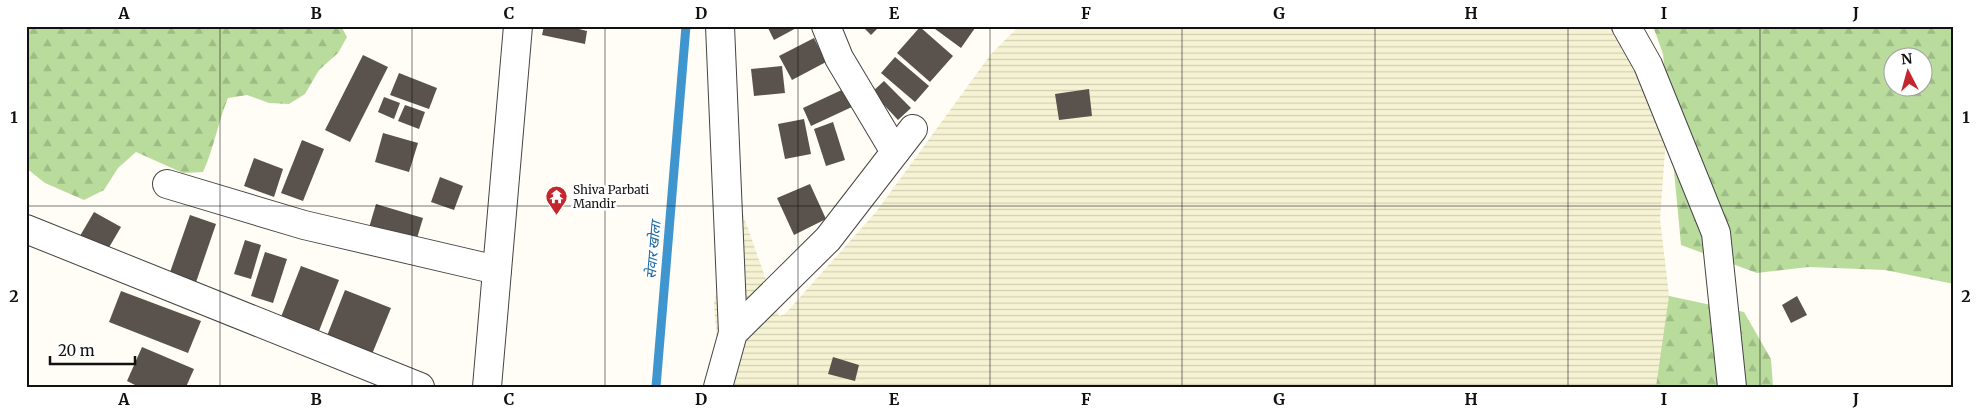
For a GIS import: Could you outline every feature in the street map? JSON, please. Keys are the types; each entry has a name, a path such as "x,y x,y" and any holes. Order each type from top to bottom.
{"street":[{"path":"487,387 518,26"},
{"path":"718,387 733,333 720,26"},
{"path":"826,26 839,58 895,152"},
{"path":"1626,26 1648,65 1716,233 1732,387"},
{"path":"733,333 828,239 913,129"},
{"path":"166,184 304,225 497,270"},
{"path":"26,229 420,387"}],"shaded area":[{"path":"1019,26 1627,26 1668,110 1660,219 1673,329 1673,387 720,387 714,302 741,209 779,316 785,314 876,212 991,54"}],"green space":[{"path":"26,26 341,26 347,37 338,53 319,70 305,94 289,104 269,103 247,95 228,98 203,172 183,173 136,152 118,168 104,190 84,200 45,183 26,168"},
{"path":"1653,26 1954,26 1954,284 1885,270 1809,267 1757,273 1681,245 1663,54"},
{"path":"1669,296 1744,312 1771,359 1773,387 1656,387"}],"building":[{"path":"544,26 567,26 587,31 585,44 542,35"},
{"path":"767,26 800,26 774,40"},
{"path":"862,26 880,26 871,35"},
{"path":"931,26 973,26 975,28 961,48"},
{"path":"920,27 953,56 930,82 897,53"},
{"path":"814,38 826,62 792,80 779,56"},
{"path":"363,55 388,67 350,142 325,130"},
{"path":"895,57 929,86 915,102 881,73"},
{"path":"782,66 785,93 754,96 751,69"},
{"path":"399,73 437,88 429,109 390,95"},
{"path":"884,81 911,108 898,120 872,92"},
{"path":"846,88 854,106 811,126 803,108"},
{"path":"1089,89 1092,116 1059,120 1055,94"},
{"path":"384,97 400,103 394,119 378,112"},
{"path":"405,105 425,112 419,129 398,121"},
{"path":"804,119 811,154 785,159 778,124"},
{"path":"833,122 845,160 826,166 814,129"},
{"path":"383,133 418,143 409,172 375,162"},
{"path":"302,140 324,149 303,201 281,193"},
{"path":"254,158 283,169 274,197 244,186"},
{"path":"440,177 463,186 454,210 431,202"},
{"path":"810,184 826,219 794,235 777,198"},
{"path":"376,204 423,218 415,245 368,231"},
{"path":"94,212 121,227 104,256 77,241"},
{"path":"190,215 216,224 194,288 168,278"},
{"path":"245,240 261,245 251,279 234,274"},
{"path":"265,252 287,259 273,303 251,296"},
{"path":"301,266 339,280 319,331 281,317"},
{"path":"345,290 391,308 370,359 325,341"},
{"path":"121,291 201,321 188,353 109,322"},
{"path":"1797,296 1807,315 1791,323 1782,305"},
{"path":"142,347 194,369 186,387 139,387 127,381"},
{"path":"833,357 859,365 855,381 828,374"}],"waterway":[{"name":"सेवार खोला","path":"656,387 686,26"}],"place":[{"name":"Shiva Parbati Mandir","path":"557,215"}]}
